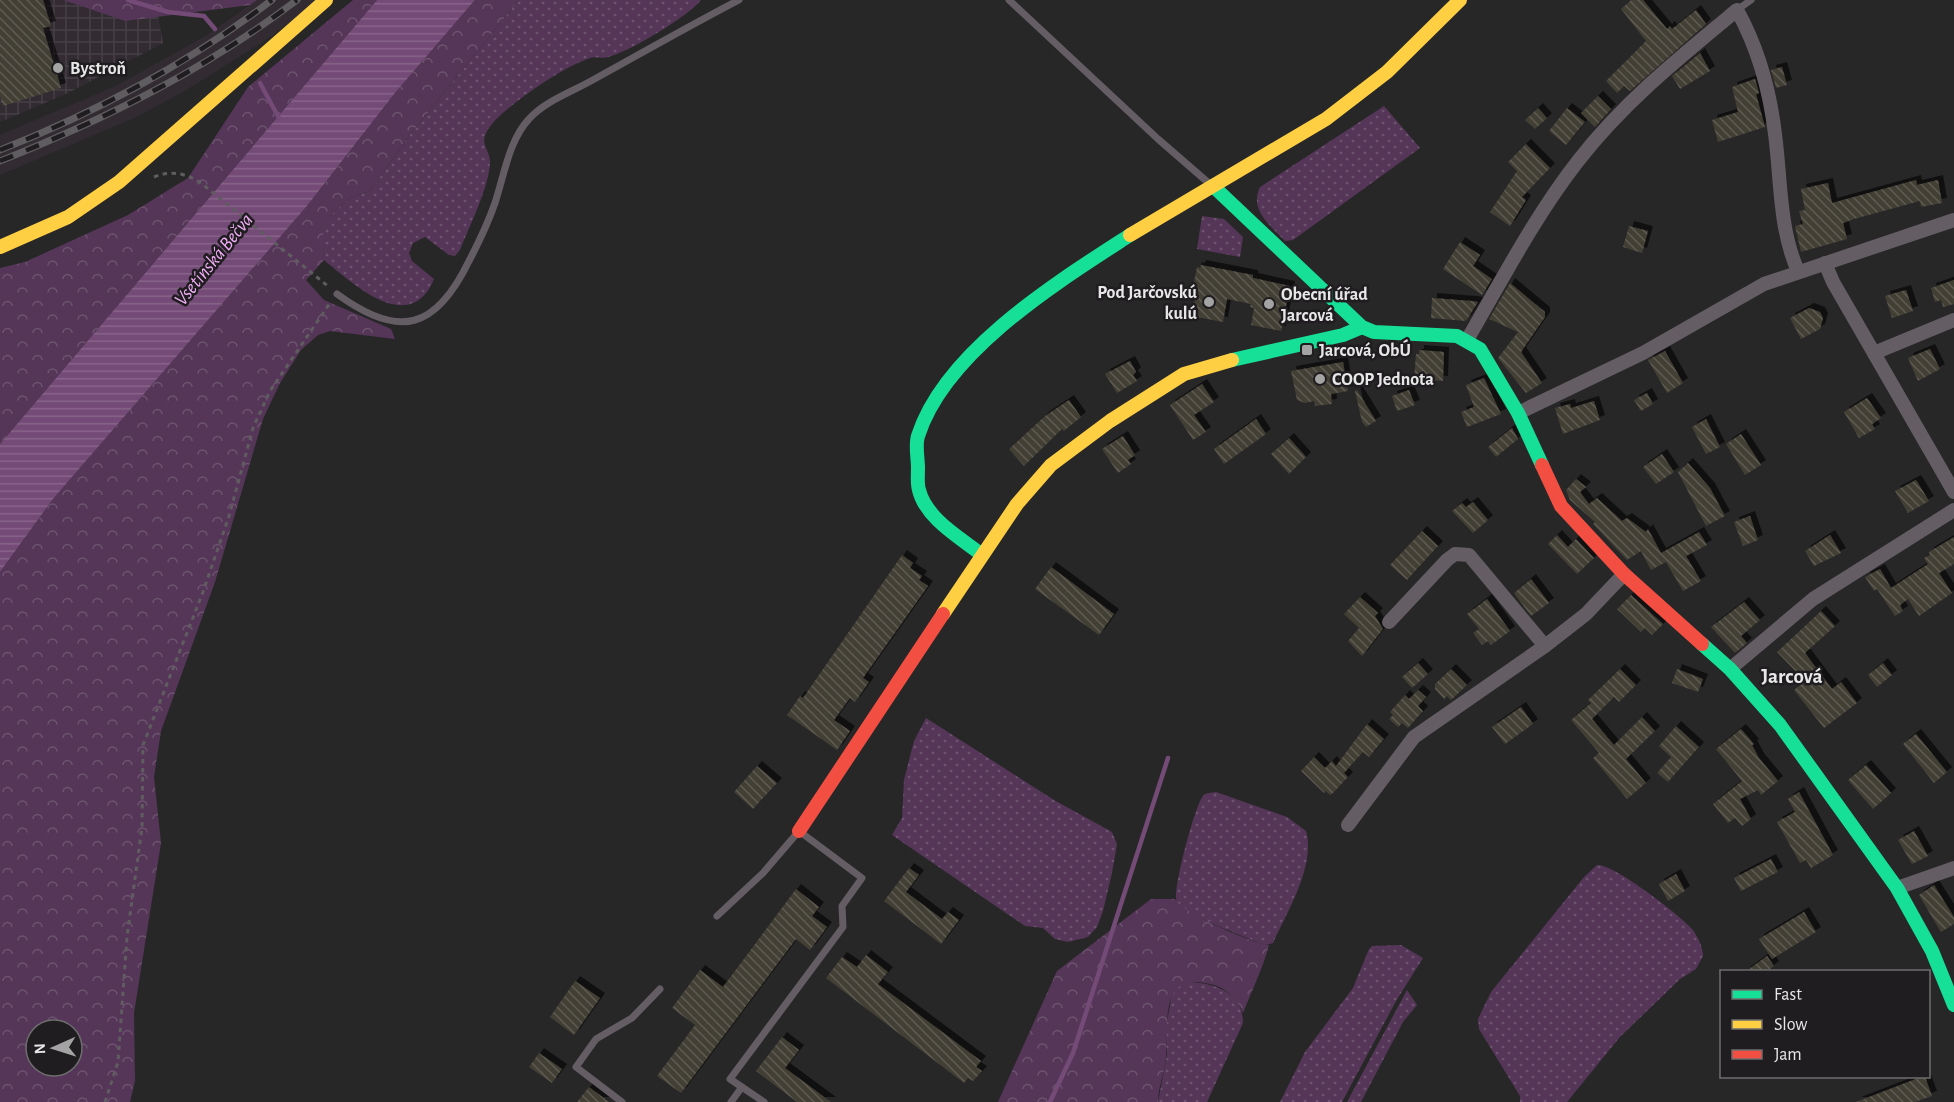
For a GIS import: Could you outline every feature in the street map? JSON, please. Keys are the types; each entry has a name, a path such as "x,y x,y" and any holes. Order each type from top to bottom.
{"street":[{"path":"0,247 68,217 119,182 326,0"},
{"path":"982,555 933,514 919,489 915,470 916,448 923,423 936,400 974,353 1053,284 1115,243 1305,133 1413,49 1460,0"},
{"path":"1467,340 1547,205 1580,158 1647,85 1737,10 1752,41 1768,94 1784,219 1798,271"},
{"path":"1213,186 1362,327 1374,332 1446,334 1467,340 1484,355 1518,413 1561,506 1624,574 1730,669 1780,725 1897,888 1932,951 1954,1005"},
{"path":"1518,413 1638,356 1756,288 1798,271 1954,220"},
{"path":"1825,263 1954,492"},
{"path":"1874,353 1954,320"},
{"path":"799,831 982,555 1021,499 1052,465 1110,421 1172,380 1217,363 1343,334 1362,327"},
{"path":"1730,669 1813,599 1954,510"},
{"path":"1389,622 1447,560 1455,554 1464,553 1473,559 1511,608 1545,646"},
{"path":"1348,825 1414,737 1505,676 1545,646 1586,614 1624,574"},
{"path":"1897,888 1954,868"}],"lane":[{"path":"337,294 362,310 398,322 417,319 436,310 449,298 458,284 484,230 511,152 529,118 575,90 739,0"},
{"path":"1009,0 1158,140 1213,186"},
{"path":"1737,10 1751,0"},
{"path":"717,915 763,873 799,831 862,878 842,906 843,927 730,1079 764,1102"},
{"path":"622,1102 576,1067 596,1039 632,1018 660,989"},
{"path":"731,1102 742,1087"}],"path":[{"path":"105,1102 118,1062 127,937 142,826 143,745 230,516 254,428 270,391 337,294 201,183 184,174 172,172"}],"shaded area":[{"name":"Bystroň","path":"0,0 63,0 125,21 158,16 163,43 68,93 0,122"},
{"path":"257,0 318,0 272,36 183,92 134,118 0,175 0,135 118,85 207,35"}],"green space":[{"path":"63,0 257,0 250,5 125,21"},
{"path":"353,0 377,0 0,444 0,268 25,262 128,215 188,178 248,87"},
{"path":"475,0 519,0 412,132 370,191 349,198 331,215 323,230 324,260 306,280 324,300 391,329 395,339 330,331 318,335 301,350 280,383 263,419 215,582 161,731 154,777 161,843 134,1013 135,1081 130,1102 0,1102 0,572 53,499 307,206 395,93"},
{"path":"519,0 701,0 671,24 643,41 617,54 603,58 590,58 560,72 499,116 484,137 490,159 489,173 460,250 455,256 449,255 425,237 413,243 409,253 412,261 434,279 424,296 411,304 396,305 381,300 365,292 324,260 322,230 331,215 349,198 370,191 412,132"},
{"path":"1384,106 1420,148 1293,240 1285,241 1259,210 1257,195 1260,187"},
{"path":"1202,216 1224,219 1243,237 1240,257 1197,249"},
{"path":"926,718 1054,800 1112,832 1117,844 1112,873 1097,927 1088,937 1068,942 1055,939 1043,928 1025,926 892,835 902,818 904,780 914,741"},
{"path":"1216,792 1287,817 1306,831 1308,844 1304,873 1273,943 1265,945 1232,932 1192,914 1177,903 1180,868 1199,803 1203,796"},
{"path":"1597,865 1631,881 1675,913 1693,930 1703,956 1696,969 1680,979 1619,1038 1567,1102 1520,1102 1520,1096 1479,1029 1478,1019 1491,992 1584,877"},
{"path":"1151,899 1175,899 1190,912 1218,927 1269,945 1261,971 1243,1013 1230,994 1210,984 1193,982 1182,985 1174,992 1168,1016 1166,1057 1158,1102 998,1102 1057,971"},
{"path":"1401,945 1423,958 1396,1001 1342,1102 1280,1102 1305,1052 1353,988 1369,949 1372,946"},
{"path":"1191,982 1210,985 1227,992 1239,1004 1243,1023 1207,1102 1158,1102 1167,1055 1166,1028 1172,993 1181,984"},
{"path":"1407,990 1417,1005 1403,1022 1361,1102 1347,1102"}],"water":[{"name":"Vsetínská Bečva","path":"377,0 475,0 395,93 307,206 53,499 0,572 0,444"}],"building":[{"path":"0,0 43,0 51,26 43,28 61,88 3,106 0,96"},
{"path":"1631,0 1643,0 1667,29 1670,26 1672,29 1696,10 1706,24 1630,91 1624,86 1617,93 1606,81 1646,41 1621,9"},
{"path":"1700,53 1710,71 1680,89 1672,76"},
{"path":"1782,67 1787,85 1776,88 1771,70"},
{"path":"1755,79 1759,93 1756,94 1765,127 1718,142 1712,120 1738,112 1732,87"},
{"path":"1598,96 1611,109 1595,127 1581,113"},
{"path":"1538,108 1547,118 1535,129 1525,120"},
{"path":"1567,108 1585,122 1566,145 1549,131"},
{"path":"1526,144 1550,168 1522,197 1526,200 1510,226 1490,212 1517,171 1508,162"},
{"path":"1916,180 1917,185 1938,180 1942,203 1921,207 1920,201 1854,219 1843,223 1847,239 1801,252 1795,226 1803,224 1799,211 1805,210 1801,189 1828,183 1832,203"},
{"path":"1629,226 1648,231 1642,253 1623,247"},
{"path":"1460,242 1480,255 1473,266 1492,279 1482,295 1443,269"},
{"path":"1201,265 1253,275 1253,278 1290,286 1281,331 1251,325 1254,308 1250,307 1251,304 1227,299 1223,322 1192,316 1196,293 1192,292 1197,267 1200,268"},
{"path":"1954,280 1954,304 1943,307 1941,300 1935,302 1931,288"},
{"path":"1510,283 1545,312 1545,317 1521,352 1542,383 1526,393 1498,358 1518,332 1489,319"},
{"path":"1906,290 1913,311 1892,318 1885,296"},
{"path":"1432,298 1478,302 1466,321 1464,319 1465,321 1431,318"},
{"path":"1809,308 1820,312 1823,318 1820,329 1801,339 1790,318"},
{"path":"1930,349 1940,369 1918,381 1908,358"},
{"path":"1419,350 1444,352 1443,381 1414,379 1416,354 1419,354"},
{"path":"1665,351 1683,383 1667,393 1648,360"},
{"path":"1130,361 1136,372 1133,375 1137,381 1117,393 1105,374"},
{"name":"COOP Jednota","path":"1343,362 1348,391 1331,394 1332,404 1315,406 1314,401 1305,403 1297,400 1291,371"},
{"path":"1484,378 1501,414 1467,427 1461,412 1474,407 1466,385"},
{"path":"1202,384 1214,402 1194,415 1206,432 1193,440 1170,405"},
{"path":"1357,390 1376,421 1366,427 1362,422 1355,391"},
{"path":"1409,390 1415,405 1397,411 1392,396"},
{"path":"1647,393 1653,404 1641,411 1634,400"},
{"path":"1867,398 1881,418 1872,424 1875,429 1859,438 1844,412"},
{"path":"1069,400 1081,417 1064,431 1062,429 1024,466 1009,449 1045,416"},
{"path":"1594,401 1600,420 1563,434 1555,408 1570,404 1571,408"},
{"path":"1256,419 1266,434 1224,464 1214,449"},
{"path":"1706,419 1720,447 1706,454 1692,427"},
{"path":"1512,428 1518,439 1496,457 1488,447"},
{"path":"1741,434 1761,465 1745,475 1726,444"},
{"path":"1123,436 1135,455 1128,460 1131,464 1118,473 1102,449"},
{"path":"1289,438 1306,457 1289,474 1271,454"},
{"path":"1662,454 1674,472 1656,484 1643,467"},
{"path":"1688,463 1710,488 1725,516 1706,526 1678,472"},
{"path":"1576,479 1586,487 1580,492 1589,504 1597,498 1622,521 1627,518 1646,532 1648,529 1661,553 1699,532 1707,545 1686,556 1701,581 1683,591 1666,562 1651,570 1641,551 1627,560 1593,524 1595,522 1570,500 1566,490"},
{"path":"1916,480 1929,501 1908,513 1895,491"},
{"path":"1473,502 1488,520 1473,533 1452,511 1462,503 1466,507"},
{"path":"1750,516 1758,540 1743,546 1734,522"},
{"path":"1422,531 1438,546 1407,580 1390,565"},
{"path":"1557,535 1568,547 1576,539 1594,558 1577,574 1548,544"},
{"path":"1830,535 1841,553 1814,566 1805,551"},
{"path":"1954,537 1954,564 1939,573 1952,593 1919,616 1908,599 1900,605 1903,611 1895,616 1877,589 1874,591 1865,577 1880,569 1891,588 1928,564 1924,558 1930,555 1929,552"},
{"path":"902,555 913,563 910,568 922,576 919,580 928,586 863,678 869,682 855,702 850,698 834,720 850,731 837,750 787,715 800,696 803,698"},
{"path":"1051,567 1114,614 1099,635 1035,589"},
{"path":"1531,579 1549,603 1531,616 1514,593"},
{"path":"1631,595 1663,624 1652,635 1645,628 1641,632 1617,609"},
{"path":"1360,597 1378,613 1375,616 1383,629 1362,656 1348,641 1359,628 1344,614"},
{"path":"1487,599 1510,631 1491,645 1488,641 1482,645 1473,633 1479,629 1467,614"},
{"path":"1744,602 1760,620 1741,636 1747,643 1735,653 1711,627"},
{"path":"1821,611 1835,626 1805,653 1832,689 1841,682 1857,703 1824,728 1794,690 1805,681 1777,652"},
{"path":"1418,663 1428,674 1412,688 1402,677"},
{"path":"1883,663 1892,675 1877,687 1868,675"},
{"path":"1451,669 1467,685 1451,700 1447,696 1444,699 1435,689 1435,684"},
{"path":"1620,669 1636,685 1619,702 1614,697 1592,719 1614,745 1642,717 1655,731 1626,759 1646,783 1627,799 1593,758 1599,753 1571,720 1591,703 1588,700"},
{"path":"1677,669 1703,679 1698,692 1672,683"},
{"path":"1418,690 1426,697 1418,706 1423,711 1408,728 1402,723 1398,727 1389,719 1393,715 1390,712 1405,695 1409,699"},
{"path":"1521,707 1533,724 1505,744 1492,727"},
{"path":"1367,724 1384,739 1369,757 1363,752 1344,773 1348,777 1333,793 1330,795 1326,791 1324,793 1301,771 1314,757 1325,768 1332,761 1336,766"},
{"path":"1676,726 1699,747 1668,782 1657,773 1671,757 1659,746"},
{"path":"1741,729 1754,744 1752,745 1759,758 1778,781 1761,795 1758,790 1740,799 1751,819 1742,826 1735,818 1728,823 1713,804 1742,781 1716,749"},
{"path":"1916,734 1947,772 1934,783 1903,744"},
{"path":"1866,765 1891,793 1873,809 1848,780"},
{"path":"757,766 777,783 753,809 734,792"},
{"path":"1799,792 1833,855 1811,868 1806,860 1800,863 1777,822 1795,812 1788,799"},
{"path":"1914,831 1928,856 1912,864 1898,840"},
{"path":"1771,859 1778,872 1741,891 1734,878"},
{"path":"909,868 919,875 906,892 942,919 948,912 959,920 941,944 884,901"},
{"path":"1676,874 1685,891 1668,901 1659,884"},
{"path":"1934,885 1954,917 1954,924 1941,932 1919,895"},
{"path":"796,889 819,907 812,916 827,927 810,950 796,939 681,1093 657,1076 695,1025 672,1008 700,970 723,987"},
{"path":"1804,912 1816,932 1772,959 1759,939"},
{"path":"866,955 888,972 878,984 981,1061 976,1067 982,1071 973,1081 968,1078 964,1083 826,978 842,957 857,967"},
{"path":"1767,956 1774,966 1769,970 1748,970"},
{"path":"575,981 600,998 574,1035 550,1017"},
{"path":"782,1037 799,1050 785,1068 831,1102 797,1102 756,1071"},
{"path":"539,1053 562,1069 552,1083 529,1067"},
{"path":"1918,1078 1925,1078 1932,1096 1915,1102 1856,1102"},
{"path":"589,1087 609,1102 577,1102"}],"waterway":[{"path":"128,0 168,12 204,16 215,29"},
{"path":"260,83 280,120"},
{"path":"1050,1102 1073,1053 1168,758"}],"railway":[{"path":"0,150 72,119 141,84 208,45 272,0"},
{"path":"0,161 78,128 154,91 227,48 297,0"}],"traffic: fast":[{"path":"1213,186 1362,327 1374,332 1457,336 1480,349 1518,413 1542,465"},
{"path":"982,555 936,519 919,490 917,440 932,405 953,375 978,347 1008,321 1039,296 1130,235"},
{"path":"1232,360 1343,335 1362,327"},
{"path":"1702,644 1730,669 1780,725 1897,888 1932,951 1954,1005"}],"traffic: slow":[{"path":"0,247 68,217 119,182 326,0"},
{"path":"1130,235 1326,119 1387,72 1460,0"},
{"path":"943,614 1017,504 1051,465 1110,421 1184,374 1232,360"}],"traffic: jam":[{"path":"1542,465 1561,506 1624,574 1702,644"},
{"path":"799,831 943,614"}],"place":[{"name":"Bystroň","path":"58,68"},
{"name":"Pod Jarčovskú kulú","path":"1209,302"},
{"name":"Obecní úřad Jarcová","path":"1269,304"},
{"name":"Jarcová, ObÚ","path":"1307,350"},
{"name":"COOP Jednota","path":"1320,379"}],"district":[{"name":"Jarcová","path":"1792,676"}]}
